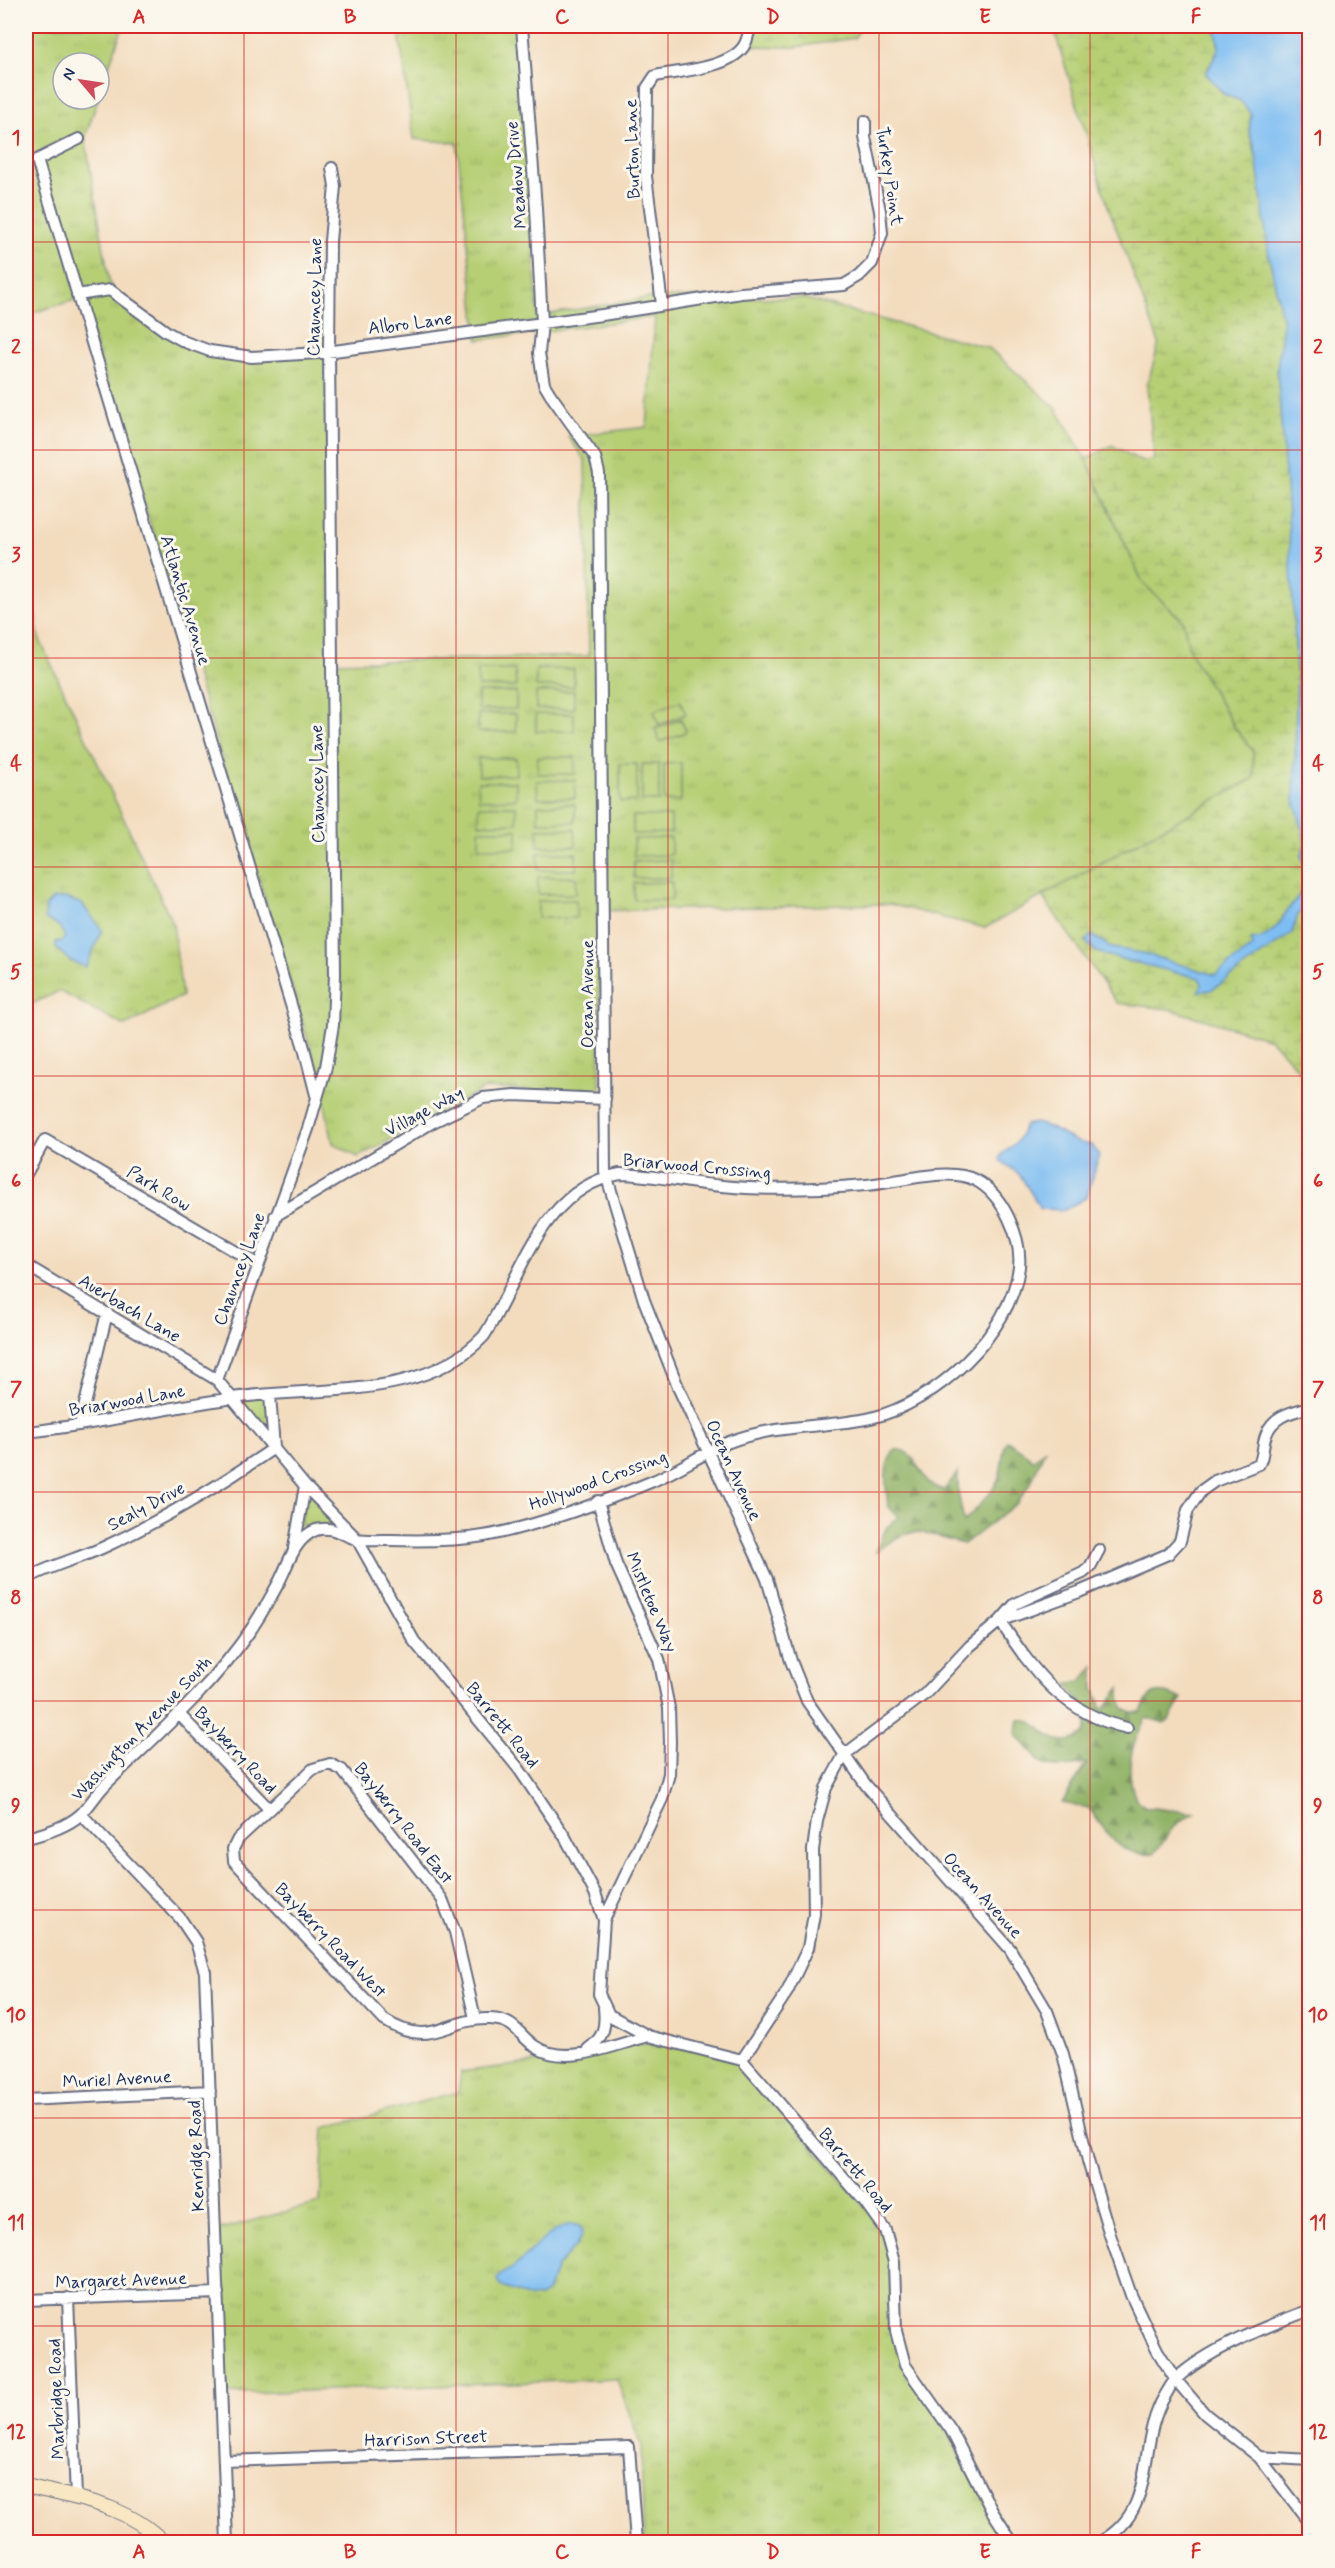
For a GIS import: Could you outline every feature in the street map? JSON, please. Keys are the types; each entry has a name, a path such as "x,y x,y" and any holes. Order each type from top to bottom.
{"main road":[{"path":"26,2486 123,2512 144,2525 163,2542"}],"street":[{"name":"Meadow Drive","path":"522,26 542,322"},
{"name":"Burton Lane","path":"662,305 646,176 646,88 655,76 720,64 734,57 745,45 750,26"},
{"name":"Turkey Point","path":"765,291 844,285 859,276 872,263 882,233 865,137 865,122"},
{"path":"26,164 79,140"},
{"name":"Atlantic Avenue","path":"37,160 304,1048 316,1095"},
{"name":"Chauncey Lane","path":"217,1380 257,1264 308,1129 331,1043 335,974 329,350 330,241 335,186 332,168"},
{"name":"Albro Lane","path":"77,295 111,290 167,332 210,351 252,357 319,353 765,291"},
{"name":"Ocean Avenue","path":"542,322 539,352 544,384 594,457 599,473 606,1176 644,1300 708,1454 767,1579 791,1661 807,1701 844,1755 900,1826 1010,1949 1034,1986 1064,2054 1088,2161 1110,2235 1144,2323 1175,2379 1205,2414 1259,2457 1310,2523"},
{"name":"Village Way","path":"275,1216 433,1122 483,1098 514,1095 605,1099"},
{"name":"Park Row","path":"26,1174 45,1140 257,1264"},
{"name":"Briarwood Crossing","path":"234,1398 354,1388 409,1379 442,1368 468,1352 484,1336 497,1315 522,1260 542,1227 588,1185 606,1176 640,1174 760,1189 829,1188 933,1176 961,1176 980,1183 994,1196 1012,1230"},
{"name":"Hollywood Crossing","path":"357,1539 437,1541 486,1535 598,1501 653,1481 729,1442 766,1432 877,1417 910,1402 946,1380 981,1347 1010,1297 1019,1268 1019,1257 1012,1230"},
{"name":"Auerbach Lane","path":"26,1265 217,1380"},
{"path":"80,1425 107,1313"},
{"path":"217,1380 234,1398"},
{"path":"270,1395 274,1448"},
{"name":"Briarwood Lane","path":"26,1432 80,1425 234,1398"},
{"name":"Barrett Road","path":"234,1398 305,1486 357,1539 414,1641 502,1747 565,1837 595,1893 604,1920 598,1994 604,2007 606,2020 603,2033 591,2047 583,2052"},
{"path":"1000,1621 1079,1592 1168,1554 1180,1541 1188,1510 1200,1491 1215,1481 1259,1464 1266,1435 1275,1420 1284,1414 1310,1407"},
{"name":"Sealy Drive","path":"26,1579 102,1548 169,1515 274,1448"},
{"name":"Washington Avenue South","path":"293,1552 305,1486"},
{"name":"Mistletoe Way","path":"598,1501 616,1564 659,1659 669,1708 670,1742 669,1774 662,1799 604,1920"},
{"name":"Washington Avenue South","path":"26,1838 62,1827 81,1814 98,1791 179,1714 217,1674 252,1628 279,1583 293,1552 306,1535 326,1528 357,1539"},
{"path":"604,2007 615,2020 648,2036 742,2060 787,1992 808,1948 814,1914 813,1850 817,1821 826,1788 844,1755 925,1694 970,1646 1000,1621 1015,1604 1083,1573 1090,1567 1099,1550"},
{"path":"1000,1621 1032,1669 1056,1694 1095,1717 1127,1728"},
{"name":"Bayberry Road","path":"179,1714 269,1809"},
{"name":"Bayberry Road East","path":"269,1809 313,1769 330,1764 342,1770 442,1899 455,1932 475,2019"},
{"name":"Bayberry Road West","path":"269,1809 238,1839 233,1849 234,1861 384,2020 408,2032 426,2034 438,2033 475,2019"},
{"name":"Kenridge Road","path":"81,1814 180,1918 196,1942 205,1972 227,2542"},
{"path":"475,2019 508,2022 536,2047 546,2052 564,2054 583,2052 648,2036"},
{"name":"Barrett Road","path":"742,2060 865,2202 885,2230 894,2262 896,2331 905,2366 951,2430 992,2511 1012,2542"},
{"name":"Muriel Avenue","path":"26,2100 210,2091"},
{"name":"Margaret Avenue","path":"26,2300 218,2293"},
{"name":"Marbridge Road","path":"68,2298 76,2498"},
{"path":"1100,2542 1120,2529 1132,2514 1141,2496 1153,2420 1175,2379 1223,2347 1269,2325 1310,2310"},
{"name":"Harrison Street","path":"224,2461 629,2447 636,2542"},
{"path":"1259,2457 1310,2460"}],"green space":[{"path":"26,26 123,26 111,60 111,51 51,51 51,111 94,111 85,138 110,285 126,304 208,355 327,354 332,662 589,656 585,460 568,436 647,427 655,317 478,340 457,143 414,139 398,26 519,26 538,316 653,297 802,298 989,348 1056,408 1086,459 1143,583 1183,621 1190,652 1235,728 1253,751 1254,778 985,928 889,904 598,911 600,1094 486,1088 358,1157 333,1143 319,1076 81,298 26,315"},
{"path":"756,26 863,26 854,38 796,47 745,46"},
{"path":"1053,26 1215,26 1219,47 1206,74 1224,94 1241,101 1251,114 1249,132 1309,338 1309,1081 1270,1039 1169,1009 1117,1003 1042,896 1254,778 1253,751 1235,728 1190,652 1183,621 1143,583 1086,459 1112,445 1142,462 1154,459 1147,386 1159,343 1108,206"},
{"path":"26,562 39,638 173,924 182,996 125,1026 59,991 30,1005 26,1002"},
{"path":"536,669 574,669 574,687 536,687"},
{"path":"478,670 515,670 516,687 478,687"},
{"path":"574,691 574,709 536,709 536,692"},
{"path":"478,692 516,692 516,709 478,710"},
{"path":"680,701 686,714 659,725 654,711"},
{"path":"478,714 516,714 516,732 478,732"},
{"path":"536,714 574,714 574,731 536,731"},
{"path":"681,719 686,732 660,742 655,729"},
{"path":"537,757 575,757 575,774 538,774"},
{"path":"478,758 516,758 516,775 479,776"},
{"path":"681,763 681,801 664,801 664,764"},
{"path":"620,764 637,764 637,801 620,802"},
{"path":"642,764 659,764 659,801 642,801"},
{"path":"575,780 575,798 538,798 537,781"},
{"path":"478,782 516,782 516,799 479,800"},
{"path":"575,804 575,822 538,822 538,805"},
{"path":"479,806 516,806 517,823 479,824"},
{"path":"633,816 671,816 671,833 633,834"},
{"path":"538,829 575,829 576,846 538,846"},
{"path":"479,830 517,830 517,848 479,848"},
{"path":"671,838 671,855 634,856 634,839"},
{"path":"538,853 576,853 576,870 538,870"},
{"path":"671,860 671,878 634,878 634,861"},
{"path":"538,877 576,877 576,894 538,894"},
{"path":"672,882 672,900 634,900 634,883"},
{"path":"576,900 576,918 538,918 538,901"},
{"path":"270,1395 274,1448 234,1397"},
{"path":"1007,1441 1027,1454 1033,1461 1045,1449 1031,1483 1017,1503 964,1544 928,1534 910,1533 889,1542 876,1552 884,1532 898,1517 888,1506 886,1484 886,1470 894,1450 909,1454 928,1481 944,1490 958,1472 958,1492 964,1522 996,1483"},
{"path":"305,1486 357,1539 326,1528 299,1543"},
{"path":"1094,1666 1094,1688 1103,1710 1120,1688 1124,1709 1131,1713 1141,1712 1148,1699 1157,1693 1168,1693 1182,1698 1169,1720 1164,1723 1146,1718 1136,1738 1131,1757 1130,1778 1136,1800 1146,1807 1195,1813 1174,1827 1154,1854 1131,1852 1123,1848 1108,1835 1089,1808 1062,1803 1086,1764 1059,1767 1044,1764 1016,1734 1019,1720 1033,1723 1060,1741 1078,1738 1084,1733 1087,1726 1084,1712 1068,1684 1083,1680"},
{"path":"639,2044 685,2044 740,2063 885,2230 898,2346 924,2394 1014,2542 644,2542 641,2446 617,2379 222,2394 216,2230 320,2203 324,2128 458,2092 461,2072 563,2059"}],"water":[{"path":"1215,26 1309,26 1310,906 1298,914 1292,933 1211,990 1198,992 1202,984 1199,978 1105,955 1095,951 1085,941 1092,935 1112,948 1142,953 1215,975 1252,947 1251,940 1267,935 1276,928 1300,895 1305,880 1302,856 1305,843 1294,801 1297,680 1277,369 1283,323 1269,256 1255,148 1249,132 1251,114 1241,101 1224,94 1206,74 1219,48"},
{"path":"65,898 82,904 102,930 86,967 70,961 56,948 56,941 61,942 65,937 59,926 45,919 46,906 53,899"},
{"path":"1034,1123 1049,1127 1076,1141 1092,1145 1099,1155 1087,1197 1065,1210 1041,1209 1020,1175 1000,1160 1001,1155 1017,1142 1025,1125"},
{"path":"572,2224 580,2226 582,2234 577,2245 557,2267 547,2292 540,2297 529,2297 500,2286 497,2279 501,2274 515,2266 548,2236"}]}
